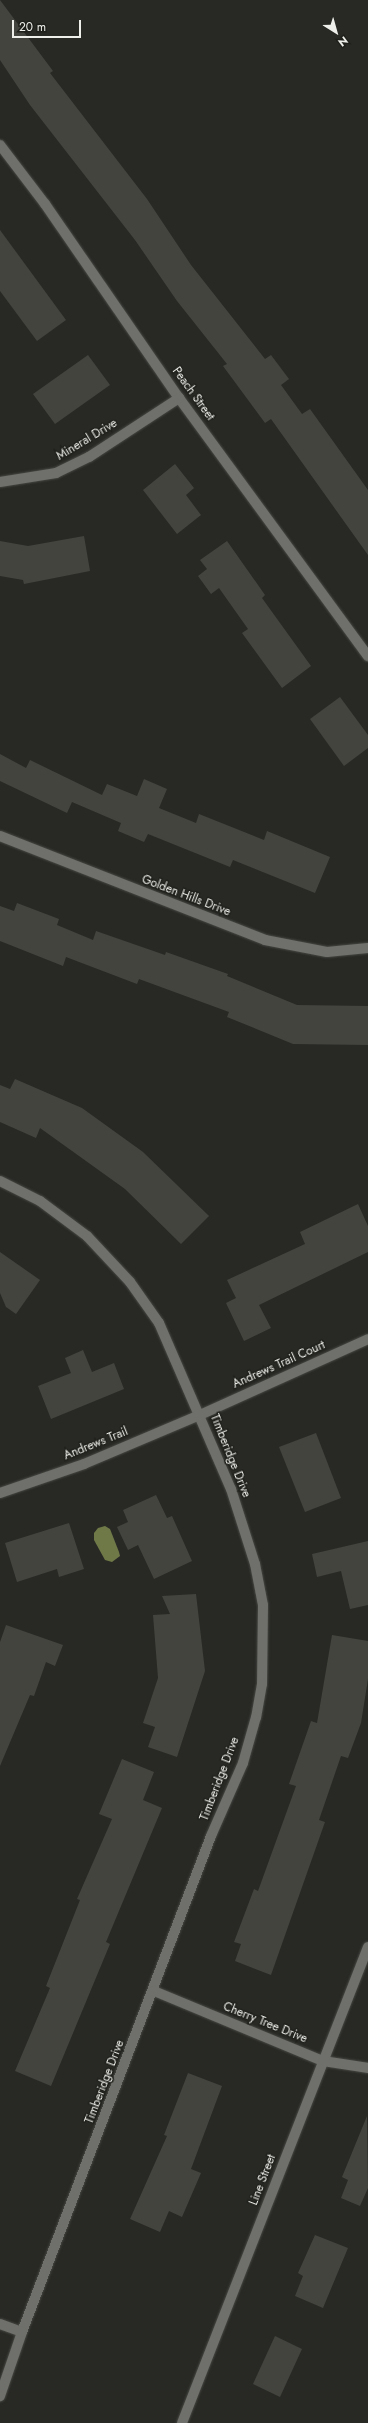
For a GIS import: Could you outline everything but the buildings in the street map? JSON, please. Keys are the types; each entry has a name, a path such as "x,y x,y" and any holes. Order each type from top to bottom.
{"street":[{"name":"Peach Street","path":"0,145 45,204 179,398 368,656"},
{"name":"Mineral Drive","path":"0,482 56,473 88,457 179,398"},
{"name":"Golden Hills Drive","path":"0,836 265,940 327,952 368,948"},
{"name":"Timberidge Drive","path":"0,1181 40,1200 87,1236 130,1282 159,1323 231,1489 255,1564 263,1605 262,1684 256,1717 243,1763 212,1836 154,1991 22,2332 0,2396"},
{"name":"Andrews Trail Court","path":"200,1415 368,1339"},
{"name":"Andrews Trail","path":"0,1493 84,1464 200,1415"},
{"name":"Line Street","path":"182,2423 368,1946"},
{"name":"Cherry Tree Drive","path":"154,1991 323,2061 368,2068"},
{"path":"0,2324 22,2332"}],"shaded area":[{"path":"105,1526 110,1529 120,1556 112,1562 105,1560 94,1540 94,1533 98,1528"}]}
